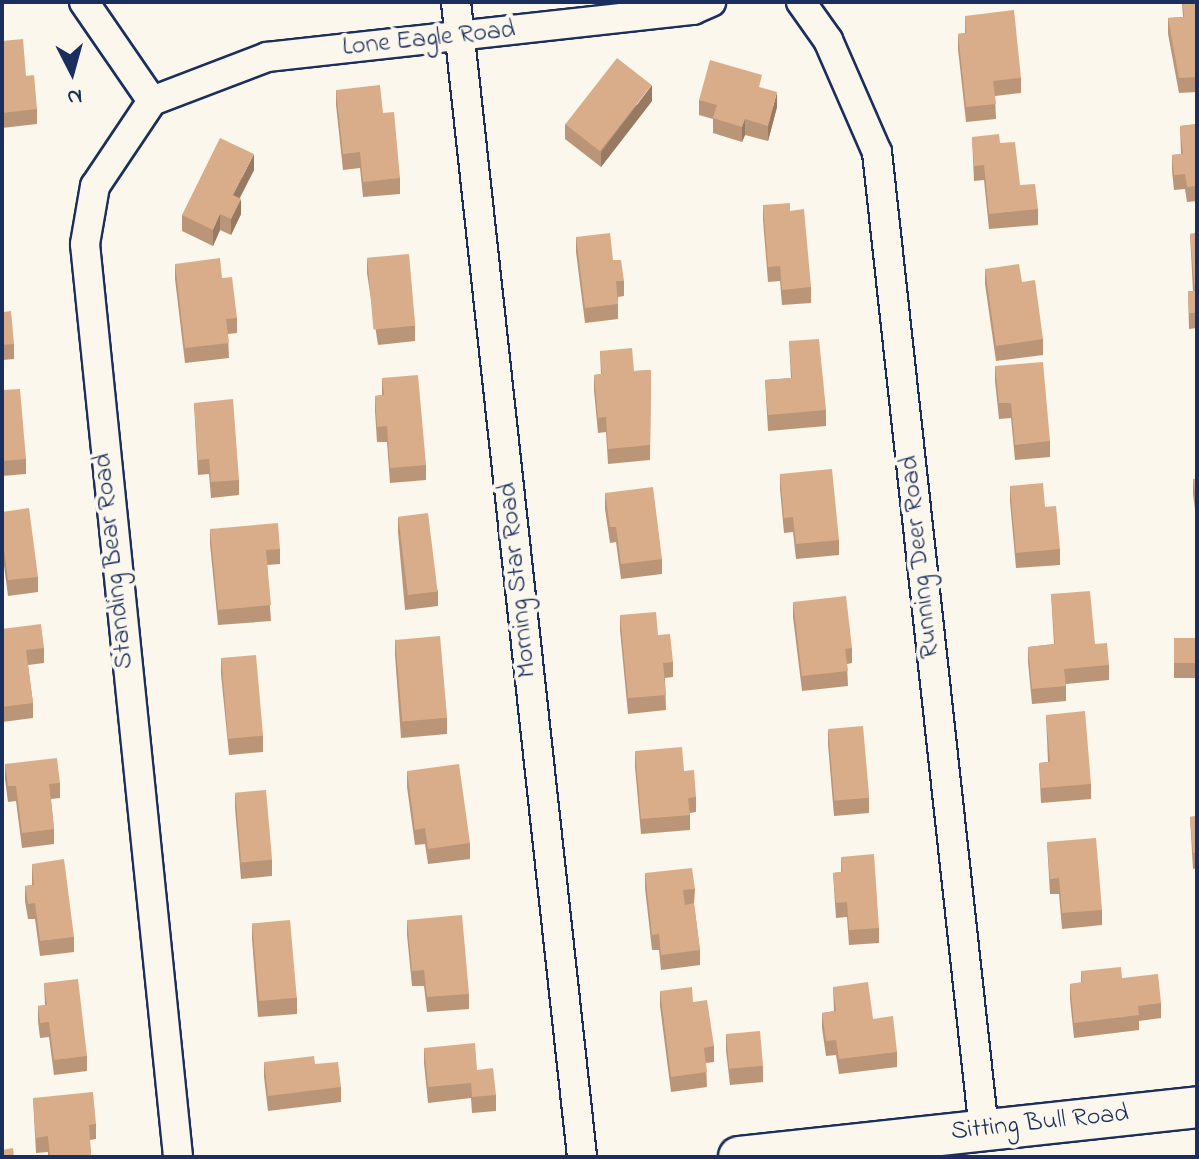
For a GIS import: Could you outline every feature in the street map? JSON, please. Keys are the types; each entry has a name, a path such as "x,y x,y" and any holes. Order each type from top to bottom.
{"street":[{"path":"84,2 152,101"},
{"name":"Morning Star Road","path":"456,2 582,1157"},
{"name":"Lone Eagle Road","path":"152,101 267,57 693,10 711,2"},
{"name":"Running Deer Road","path":"801,2 828,40 877,152 984,1130"},
{"name":"Standing Bear Road","path":"152,101 95,186 85,244 178,1157"},
{"name":"Sitting Bull Road","path":"739,1157 1197,1107"}],"building":[{"path":"1183,2 1197,2 1197,77 1179,78 1168,18 1184,17"},
{"path":"1014,10 1021,78 993,81 996,104 966,107 958,34 966,33 965,16"},
{"path":"23,39 26,76 34,75 37,109 2,113 2,41"},
{"path":"617,58 652,85 600,151 565,124"},
{"path":"710,60 762,75 759,87 777,92 768,126 745,119 742,127 713,118 717,105 699,100"},
{"path":"380,85 383,113 394,112 400,178 363,182 360,152 343,154 336,90"},
{"path":"1197,124 1197,186 1187,187 1185,174 1174,175 1172,155 1183,154 1180,126"},
{"path":"999,134 1000,143 1015,142 1020,185 1035,184 1038,209 989,214 984,165 974,166 972,137"},
{"path":"220,138 254,154 233,195 241,199 231,219 220,214 213,230 182,215"},
{"path":"790,203 790,211 804,209 811,287 782,290 780,266 768,267 763,205"},
{"path":"610,233 613,260 621,260 624,281 616,281 618,304 585,308 576,237"},
{"path":"1197,233 1197,313 1189,313 1188,291 1195,291 1190,234"},
{"path":"409,254 415,326 373,329 367,258"},
{"path":"220,258 222,278 232,277 237,318 226,319 229,343 185,348 175,264"},
{"path":"1019,264 1022,282 1035,280 1043,339 996,346 985,269"},
{"path":"2,300 3,312 11,311 14,344 2,345"},
{"path":"819,339 826,410 768,415 765,380 792,378 789,341"},
{"path":"632,348 634,371 651,370 650,445 608,449 606,417 598,418 594,375 602,374 600,351"},
{"path":"1043,362 1050,441 1015,445 1011,403 999,403 995,366"},
{"path":"418,375 426,465 390,468 387,426 377,427 375,396 384,395 382,378"},
{"path":"20,389 26,459 2,461 2,390"},
{"path":"233,399 239,480 211,482 209,459 198,460 194,403"},
{"path":"832,469 839,540 796,544 793,517 784,518 780,474"},
{"path":"1193,479 1197,479 1197,509"},
{"path":"1043,483 1045,507 1056,506 1060,549 1016,553 1010,486"},
{"path":"653,487 662,559 621,564 616,527 610,527 605,493"},
{"path":"29,508 38,577 8,580 2,512"},
{"path":"428,513 438,591 408,595 398,517"},
{"path":"278,523 280,549 266,550 271,605 218,610 210,529"},
{"path":"1090,591 1095,644 1107,643 1109,665 1064,669 1066,686 1032,689 1028,647 1055,644 1051,594"},
{"path":"846,596 852,648 845,649 848,671 802,676 793,602"},
{"path":"656,612 658,635 670,634 673,662 663,663 666,695 628,698 620,615"},
{"path":"41,624 44,648 26,650 33,703 2,707 2,629"},
{"path":"440,636 447,718 402,722 395,640"},
{"path":"1174,638 1197,638 1197,663 1174,663"},
{"path":"256,655 263,736 228,739 221,658"},
{"path":"1085,711 1091,784 1041,788 1039,763 1050,762 1046,715"},
{"path":"863,726 869,798 834,801 828,729"},
{"path":"682,747 684,771 694,770 696,797 688,798 690,815 641,819 635,751"},
{"path":"57,758 60,783 49,784 54,829 22,833 16,786 8,786 5,764"},
{"path":"459,764 470,843 428,849 425,828 415,830 407,771"},
{"path":"266,790 272,860 241,862 235,793"},
{"path":"1197,816 1197,853 1193,853 1190,817"},
{"path":"1096,838 1102,910 1062,913 1059,878 1050,879 1047,842"},
{"path":"874,854 879,928 849,930 847,902 836,903 833,873 842,872 841,857"},
{"path":"64,859 74,937 40,941 35,903 28,904 25,886 34,885 32,864"},
{"path":"692,868 695,889 683,890 685,905 694,903 700,950 661,955 659,934 652,935 645,873"},
{"path":"462,915 469,994 427,997 424,970 412,971 407,920"},
{"path":"290,920 297,998 259,1001 252,923"},
{"path":"1121,967 1122,978 1158,974 1161,1003 1138,1006 1139,1015 1074,1023 1070,984 1082,982 1081,971"},
{"path":"78,979 87,1056 54,1060 49,1022 40,1023 38,1006 47,1005 44,983"},
{"path":"868,982 873,1019 893,1016 897,1052 839,1059 836,1040 826,1041 822,1013 836,1011 833,987"},
{"path":"692,987 693,1002 707,1000 714,1046 704,1048 707,1072 671,1077 660,991"},
{"path":"760,1031 763,1066 729,1069 726,1034"},
{"path":"475,1043 477,1070 493,1068 496,1095 472,1097 471,1083 428,1087 424,1048"},
{"path":"314,1056 315,1064 338,1062 341,1087 268,1096 264,1062"},
{"path":"93,1092 96,1124 89,1125 91,1157 50,1157 48,1136 36,1138 33,1098"},
{"path":"13,1148 14,1157 2,1157 2,1150"}]}
